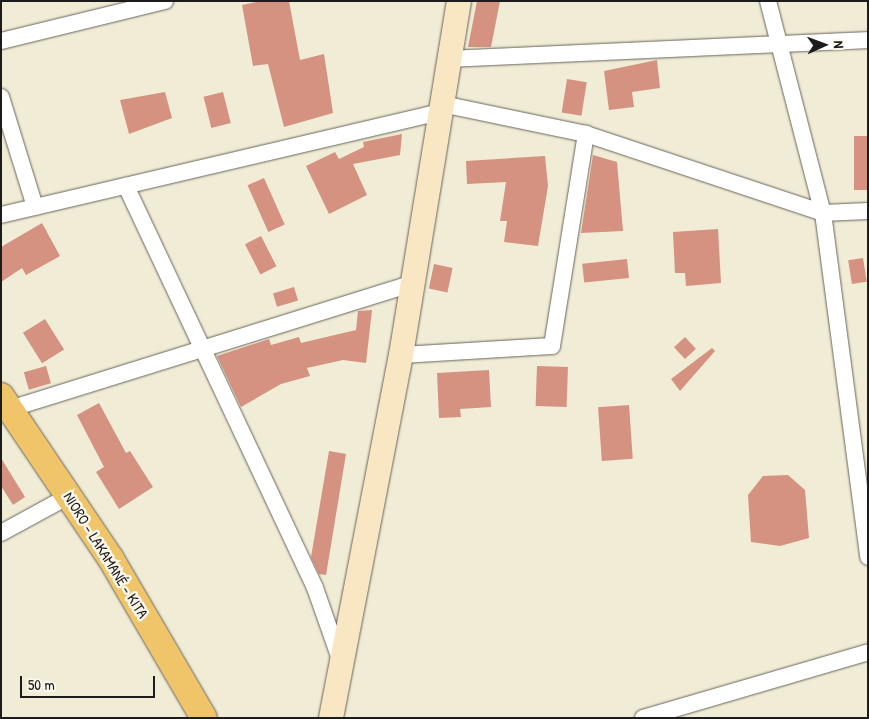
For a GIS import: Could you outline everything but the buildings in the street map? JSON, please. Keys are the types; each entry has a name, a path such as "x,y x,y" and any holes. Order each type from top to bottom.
{"main road":[{"path":"331,718 401,355 459,1"},
{"name":"NIORO - LAKAMANÉ - KITA","path":"4,405 69,496 204,718"}],"street":[{"path":"1,41 110,6 165,1"},
{"path":"768,1 823,213 868,557"},
{"path":"450,59 658,53 779,42 868,40"},
{"path":"1,97 35,207"},
{"path":"1,215 442,108 586,134 823,213 868,211"},
{"path":"401,355 552,346 586,134"},
{"path":"126,186 315,588 341,663"},
{"path":"4,405 202,348 413,283"},
{"path":"1,533 69,496"},
{"path":"644,718 868,652"}]}
